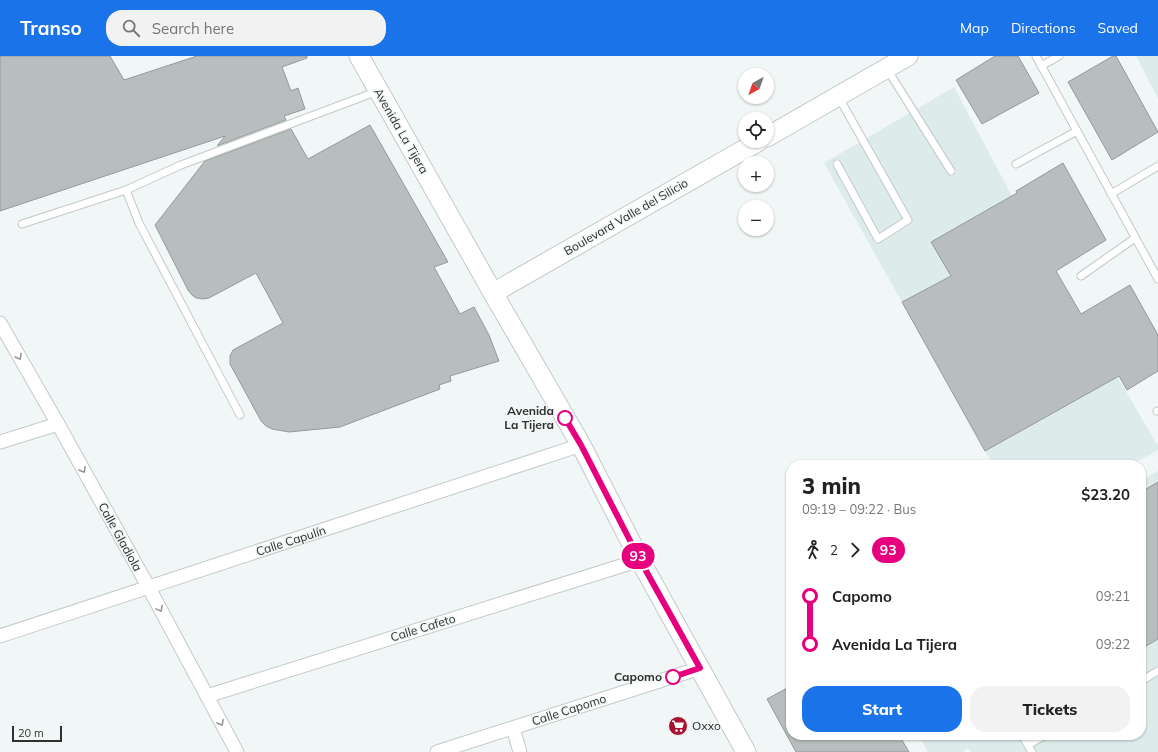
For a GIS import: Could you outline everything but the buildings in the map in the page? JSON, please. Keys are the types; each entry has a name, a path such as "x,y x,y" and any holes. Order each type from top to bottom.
{"main road":[{"name":"Avenida La Tijera","path":"359,56 581,445 640,560 746,752"},
{"path":"774,133 908,56"},
{"name":"Boulevard Valle del Silicio","path":"493,293 747,148"}],"street":[{"name":"Calle Gladiola","path":"0,323 58,424 237,752"},
{"path":"0,442 58,424"},
{"name":"Calle Capulín","path":"0,636 581,445"},
{"name":"Calle Cafeto","path":"207,696 640,560"},
{"name":"Calle Capomo","path":"437,752 700,668"},
{"path":"513,728 520,752"}],"lane":[{"path":"1036,56 1158,279"},
{"path":"1041,66 1058,56"},
{"path":"887,68 951,171"},
{"path":"22,224 126,190 181,165 378,91"},
{"path":"838,96 908,220 878,239 838,164"},
{"path":"1016,164 1077,131"},
{"path":"1111,194 1158,166"},
{"path":"126,190 139,223 240,415"},
{"path":"1081,276 1135,238"},
{"path":"1146,678 1158,671"},
{"path":"1025,740 1032,752"},
{"path":"1028,745 1036,740"}],"shaded area":[{"path":"1136,56 1158,56 1158,99"},
{"path":"954,87 1012,196 1158,446 1158,450 1140,460 990,460 824,163"},
{"path":"1158,471 1158,752 971,752 968,748 963,752 928,752 921,740 1146,740 1146,478"}],"bus line":[{"name":"93","path":"565,418 581,445 640,560 700,668 673,677"}],"place":[{"name":"Avenida La Tijera","path":"565,418"},
{"name":"Capomo","path":"673,677"},
{"name":"Oxxo","path":"678,726"}]}
